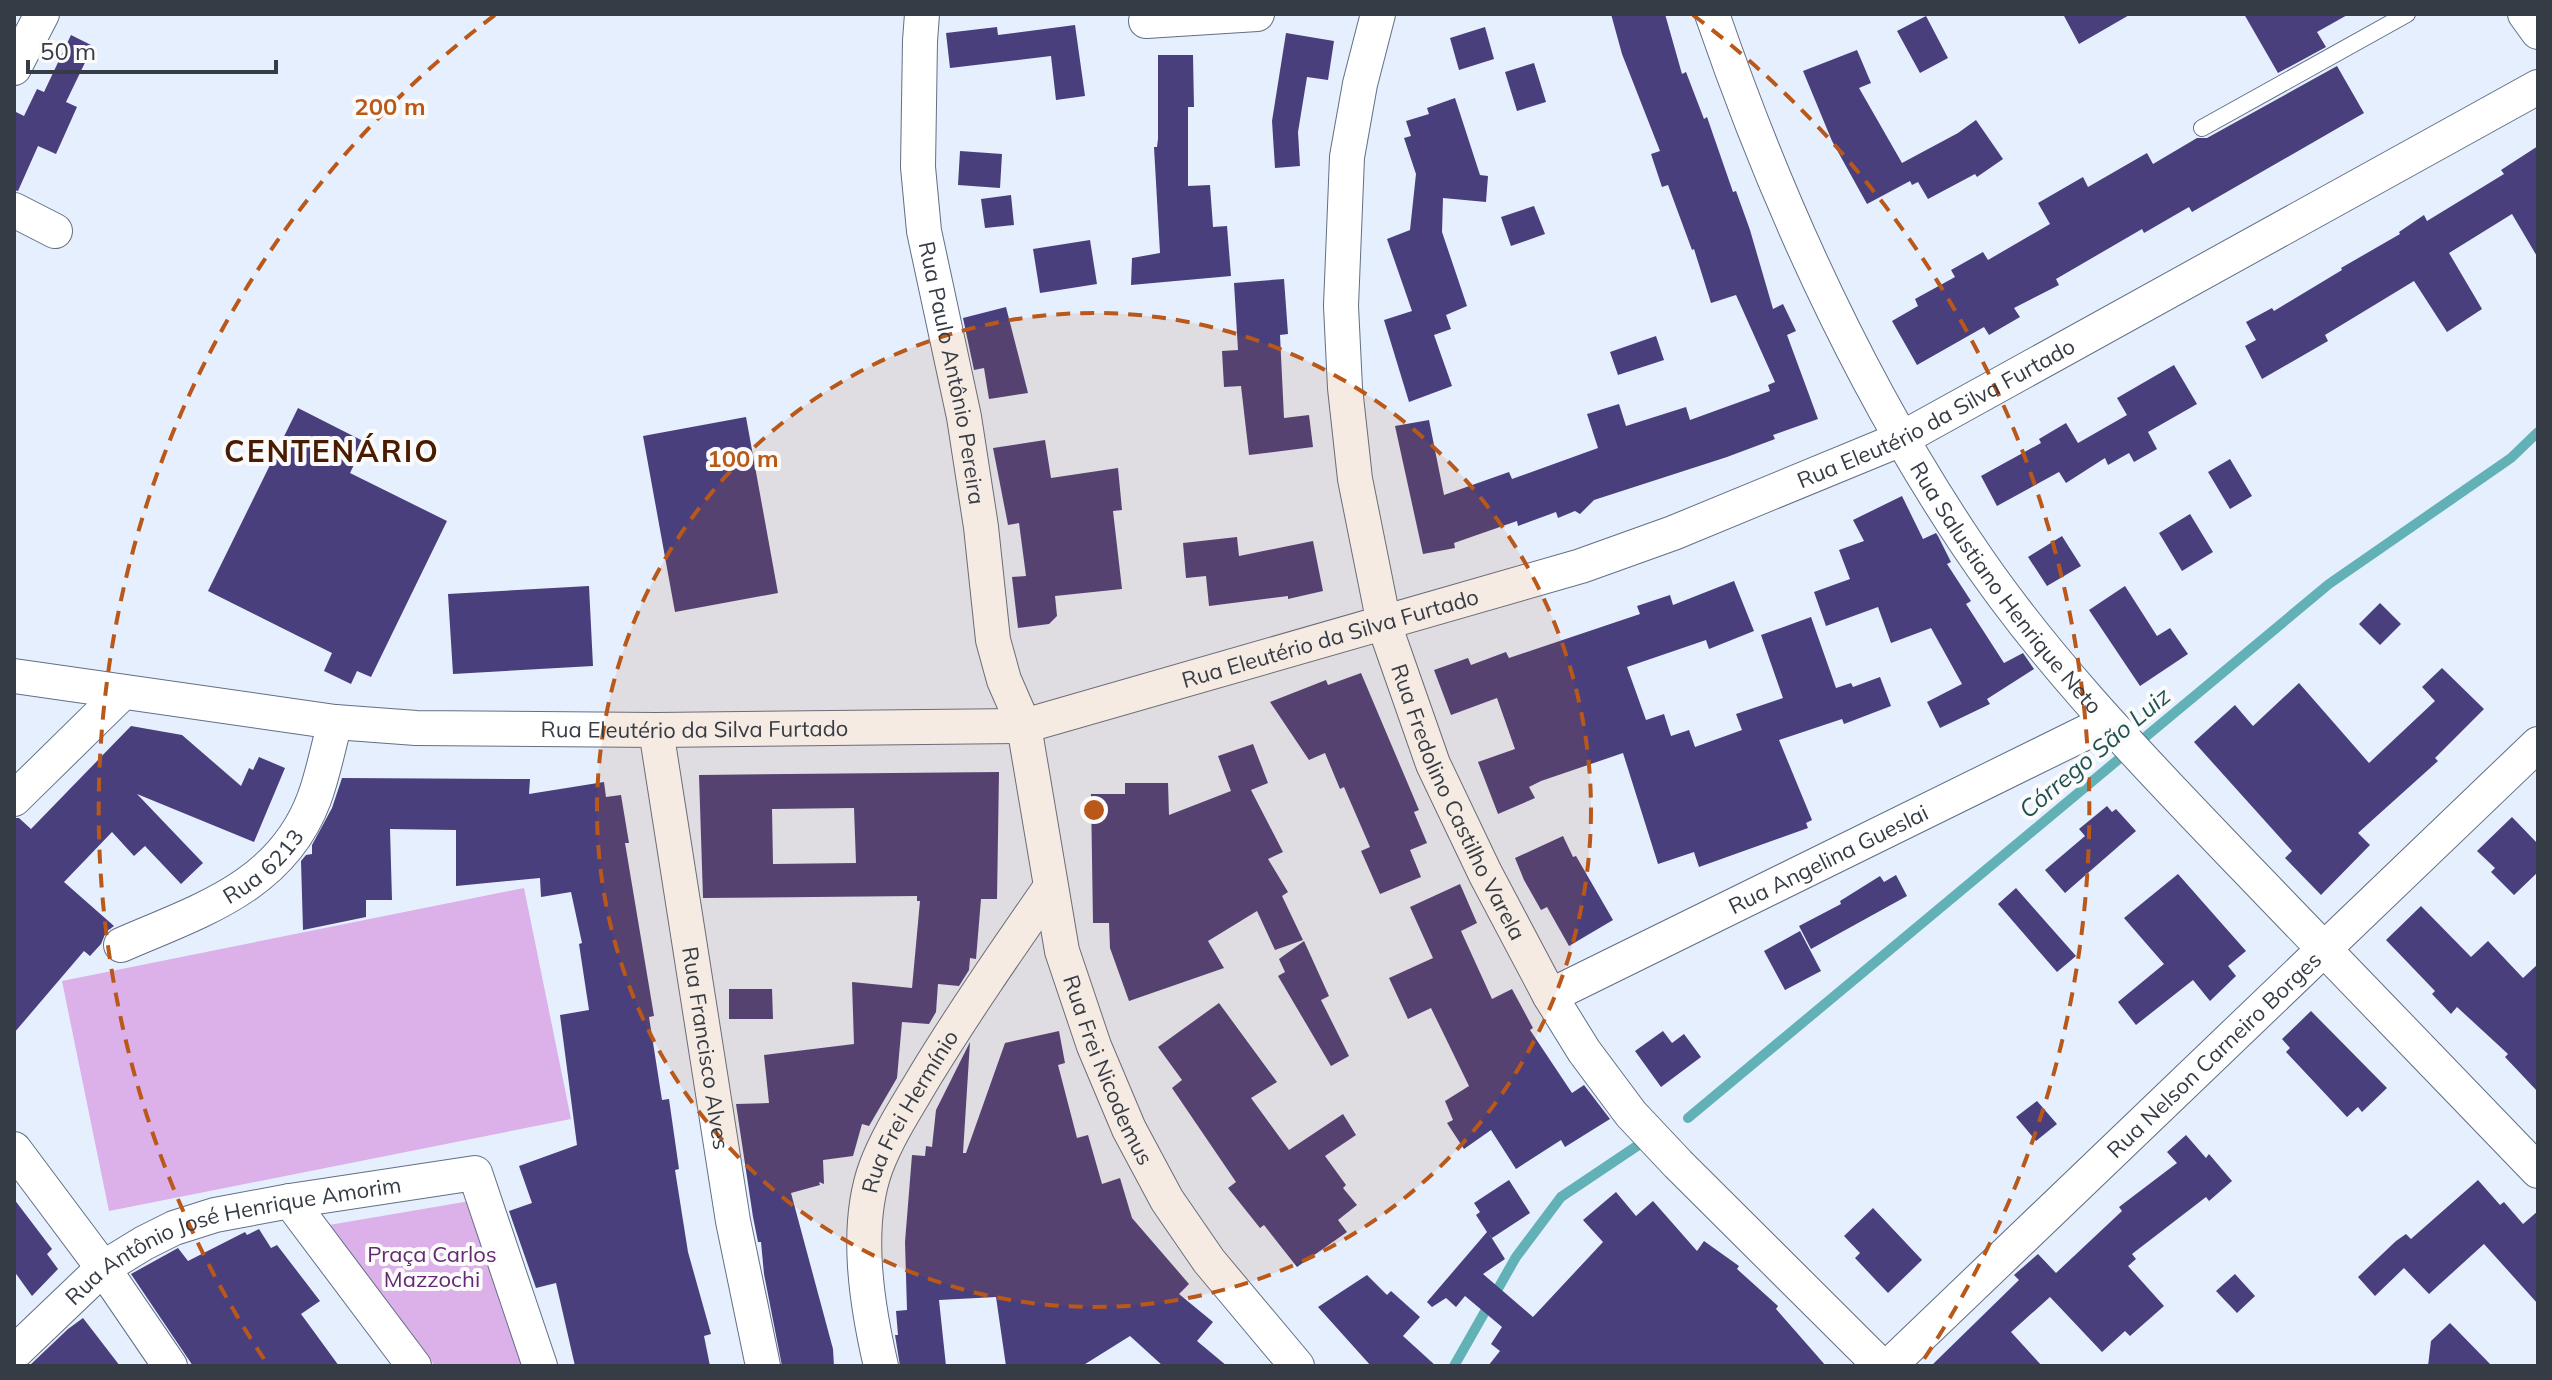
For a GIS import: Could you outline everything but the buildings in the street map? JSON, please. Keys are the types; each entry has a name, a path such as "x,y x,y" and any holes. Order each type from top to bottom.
{"street":[{"path":"14,68 42,14"},
{"name":"Rua Paulo Antônio Pereira","path":"922,14 918,167 924,231 964,417 981,527 993,640 1004,680 1024,726"},
{"path":"1146,21 1257,14"},
{"name":"Rua Fredolino Castilho Varela","path":"1378,14 1360,84 1347,157 1341,306 1345,388 1355,479 1384,624 1433,764 1485,873 1550,996 1584,1051 1631,1114 1678,1164 1881,1366"},
{"name":"Rua Salustiano Henrique Neto","path":"1712,14 1736,85 1796,228 1901,439 1966,543 2043,647 2112,728 2538,1171"},
{"path":"2525,14 2538,32"},
{"name":"Rua Eleutério da Silva Furtado","path":"14,676 335,722 416,728 656,730 1024,726 1581,566 1673,533 1901,439 2538,87"},
{"path":"14,210 55,231"},
{"path":"14,799 123,692"},
{"name":"Rua 6213","path":"121,945 229,897 256,879 280,857 300,829 314,799 335,722"},
{"name":"Rua Frei Nicodemus","path":"1024,726 1062,951 1094,1046 1129,1129 1167,1200 1209,1261 1297,1366"},
{"name":"Rua Angelina Gueslai","path":"1550,996 2112,728"},
{"name":"Rua Francisco Alves","path":"656,730 733,1221 763,1366"},
{"name":"Rua Nelson Carneiro Borges","path":"1889,1366 2538,744"},
{"name":"Rua Frei Hermínio","path":"881,1366 869,1315 864,1255 866,1216 875,1169 900,1118 952,1032 1050,888"},
{"path":"14,1149 103,1268 170,1366"},
{"name":"Rua Antônio José Henrique Amorim","path":"14,1353 103,1268 174,1228 215,1215 290,1201 475,1173 540,1366"},
{"path":"290,1201 414,1366"}],"lane":[{"path":"2202,128 2407,14"}],"green space":[{"path":"524,888 571,1119 109,1211 62,981"},
{"name":"Praça Carlos Mazzochi","path":"470,1201 526,1366 435,1366 329,1225"}],"waterway":[{"name":"Córrego São Luiz","path":"1688,1118 2329,584 2511,458 2538,432"},
{"name":"Córrego São Luiz","path":"1454,1366 1516,1257 1561,1197 1637,1146"}],"district":[{"name":"CENTENÁRIO","path":"332,452"}]}
